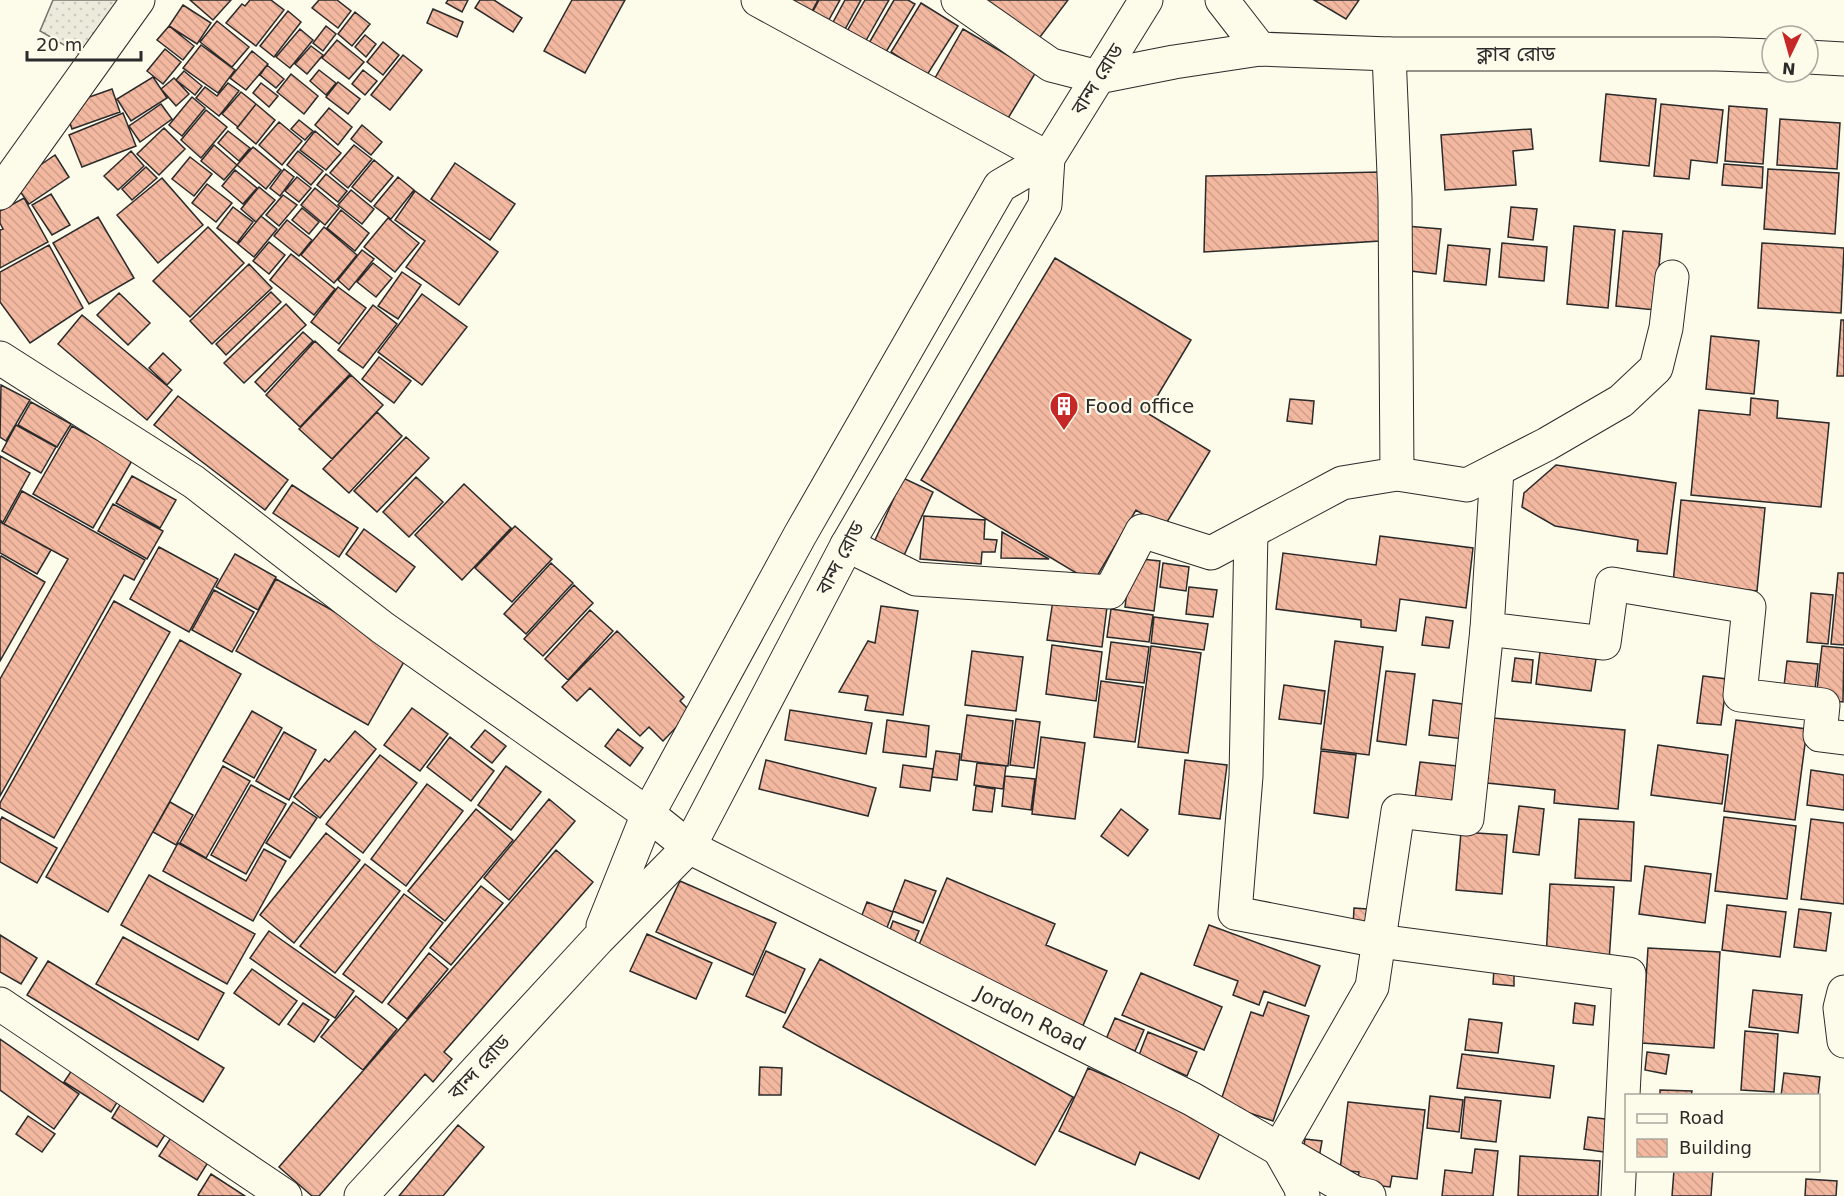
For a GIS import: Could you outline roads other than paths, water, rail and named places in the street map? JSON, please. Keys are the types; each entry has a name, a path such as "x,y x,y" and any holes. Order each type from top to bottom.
{"main road":[{"path":"0,193 138,0"},
{"path":"758,0 1048,158"},
{"path":"958,0 1051,65 1098,77"},
{"name":"বান্দ রোড","path":"361,1196 598,939 689,847 847,544 1045,205 1048,158 1146,0"},
{"path":"1222,0 1260,49"},
{"name":"ক্লাব রোড","path":"1098,77 1174,62 1260,49 1389,54 1760,56"},
{"path":"1389,54 1395,198 1397,474"},
{"path":"1820,58 1844,59"},
{"name":"বান্দ রোড","path":"598,939 648,814 800,535 1000,186 1048,158"},
{"path":"847,544 916,579 1110,592 1142,531 1211,554 1342,483 1397,474 1467,485 1547,444 1621,401 1656,368 1666,328 1672,277"},
{"name":"Jordon Road","path":"0,358 194,482 382,628 648,814 689,847 1192,1099 1355,1193 1369,1196"},
{"path":"1303,1196 1300,1186 1279,1149 1372,987 1398,811 1467,819 1487,628 1497,470"},
{"path":"1251,532 1246,776 1234,913 1379,941 1629,974 1618,1196"},
{"path":"1487,628 1604,643 1612,584 1749,607 1740,695 1823,705 1820,735 1844,738"},
{"path":"1844,992 1840,1008 1844,1041"},
{"path":"0,1004 285,1196"}],"place":[{"name":"Food office","path":"1064,432"}]}
